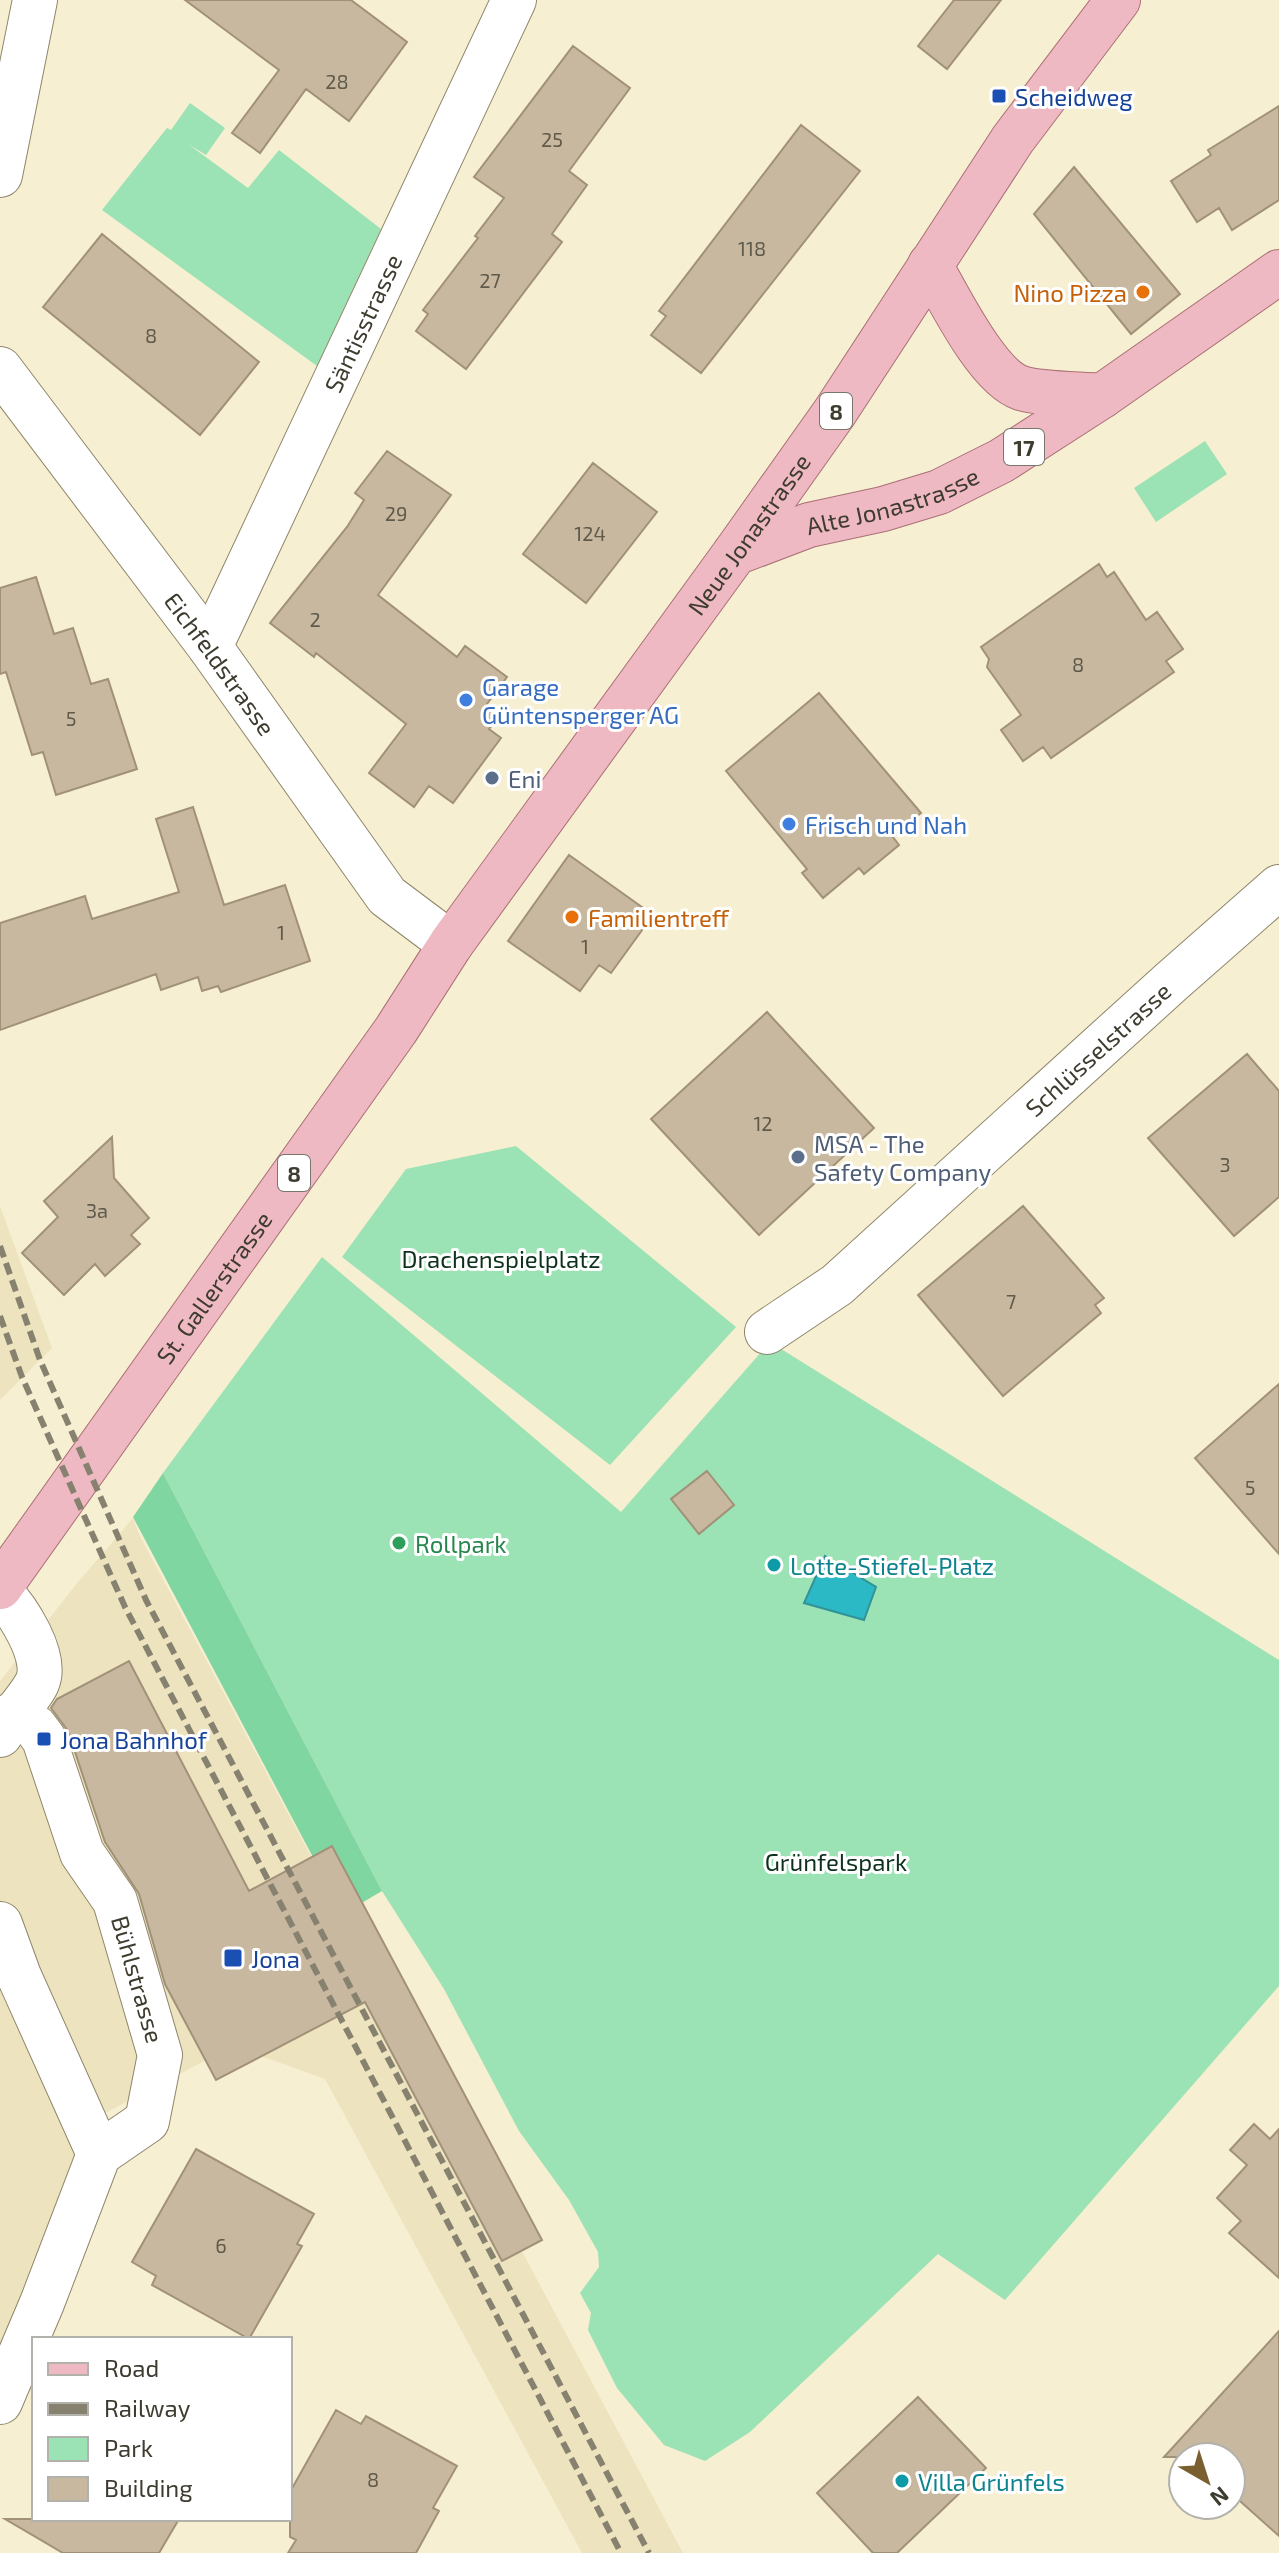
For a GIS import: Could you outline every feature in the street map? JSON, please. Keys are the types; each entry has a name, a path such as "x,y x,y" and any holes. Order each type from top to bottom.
{"main road":[{"name":"Neue Jonastrasse","path":"451,944 835,412 1013,139 1118,0"},
{"path":"930,265 976,344 1002,375 1020,388 1102,396"},
{"name":"Alte Jonastrasse","path":"735,553 809,525 883,509 939,492 1001,461 1102,396 1279,272"},
{"name":"St. Gallerstrasse","path":"0,1589 396,1030 451,944"}],"street":[{"path":"0,175 35,0"},
{"name":"Säntisstrasse","path":"210,647 514,0"},
{"name":"Eichfeldstrasse","path":"0,369 210,647 387,896 451,944"},
{"name":"Schlüsselstrasse","path":"767,1332 837,1285 1279,887"},
{"name":"Bühlstrasse","path":"0,1589 15,1606 37,1653 40,1670 38,1682 6,1724"},
{"name":"Bühlstrasse","path":"6,1724 35,1727 44,1739 82,1853 115,1901 160,2055 147,2121 99,2154"},
{"path":"0,1924 19,1976 99,2154 0,2402"}],"shaded area":[{"path":"0,1206 52,1348 0,1400"},
{"path":"133,1518 683,2553 582,2553 325,2079 233,2046 88,2122 0,2357 0,1681"}],"green space":[{"path":"190,103 225,128 206,155 188,144 248,188 279,150 381,229 317,366 102,210 167,128 171,130"},
{"path":"1205,441 1227,474 1156,522 1134,488"},
{"name":"Drachenspielplatz","path":"516,1146 736,1327 610,1465 342,1257 406,1169"},
{"name":"Grünfelspark","path":"322,1257 621,1512 770,1342 1279,1660 1279,1986 1005,2300 938,2254 750,2432 705,2461 664,2445 617,2388 588,2330 591,2313 580,2293 599,2267 598,2252 569,2200 519,2131 444,1989 382,1891 163,1473"},
{"path":"163,1473 382,1891 343,1914 133,1517"}],"water":[{"path":"825,1556 876,1587 864,1620 804,1603"}],"building":[{"path":"185,0 351,0 407,42 349,121 306,89 260,153 232,133 279,70"},
{"path":"954,0 1001,0 947,69 918,46"},
{"path":"573,46 630,88 569,171 587,185 552,234 562,242 466,369 416,331 428,314 423,310 504,198 474,177"},
{"path":"1279,106 1279,200 1232,230 1219,208 1197,222 1171,181 1211,155 1208,150"},
{"path":"801,125 860,171 701,373 651,335 666,316 659,311"},
{"path":"1074,167 1180,294 1131,334 1034,214"},
{"path":"102,234 259,362 200,435 43,307"},
{"path":"387,451 451,495 378,595 457,657 465,646 507,677 487,704 501,714 489,729 501,738 453,803 429,786 414,807 369,773 406,724 316,653 314,657 270,623 347,527 364,500 355,493"},
{"path":"593,463 657,512 586,603 523,554"},
{"path":"1099,564 1107,577 1114,572 1146,620 1157,612 1183,649 1166,661 1174,672 1051,758 1043,747 1023,761 1001,730 1021,715 987,667 989,659 981,647"},
{"path":"36,577 54,634 73,628 91,684 108,679 137,769 56,795 43,752 32,755 6,672 0,674 0,588"},
{"path":"819,693 921,813 893,837 899,845 864,874 859,868 823,898 802,873 807,869 726,771"},
{"path":"193,807 224,905 285,885 310,961 221,992 218,986 202,991 198,977 161,990 156,974 0,1030 0,923 85,896 92,919 179,892 156,819"},
{"path":"569,855 653,915 611,973 599,965 580,991 508,941"},
{"path":"767,1012 874,1128 759,1235 651,1119"},
{"path":"1247,1054 1279,1091 1279,1197 1234,1236 1148,1138"},
{"path":"112,1137 114,1178 149,1218 131,1235 140,1244 105,1276 95,1264 64,1295 22,1253 58,1217 44,1201"},
{"path":"1023,1206 1104,1298 1095,1305 1101,1313 1003,1396 918,1295"},
{"path":"1279,1384 1279,1554 1195,1458"},
{"path":"707,1471 734,1505 699,1534 671,1499"},
{"path":"129,1661 249,1891 332,1846 542,2240 502,2261 365,2002 216,2080 165,1984 139,1894 105,1842 68,1731 51,1708 57,1699"},
{"path":"1254,2124 1270,2139 1279,2129 1279,2278 1229,2233 1241,2221 1217,2198 1247,2165 1230,2150"},
{"path":"196,2149 314,2214 297,2244 302,2246 250,2337 152,2285 156,2276 132,2262"},
{"path":"1279,2331 1279,2536 1247,2507 1247,2441 1179,2441"},
{"name":"Villa Grünfels","path":"918,2397 986,2468 897,2553 873,2553 817,2493"},
{"path":"336,2410 361,2424 366,2416 457,2466 433,2508 439,2511 416,2553 288,2553 296,2540 290,2537 292,2488"},
{"path":"5,2519 178,2521 159,2553 63,2553"}],"railway":[{"path":"0,1246 40,1360 146,1600 649,2553"},
{"path":"0,1316 22,1377 125,1607 621,2553"}],"place":[{"name":"Scheidweg","path":"999,96"},
{"name":"Nino Pizza","path":"1143,292"},
{"name":"Garage Güntensperger AG","path":"466,700"},
{"name":"Eni","path":"492,778"},
{"name":"Frisch und Nah","path":"789,824"},
{"name":"Familientreff","path":"572,917"},
{"name":"MSA - The Safety Company","path":"798,1157"},
{"name":"Rollpark","path":"399,1543"},
{"name":"Lotte-Stiefel-Platz","path":"774,1565"},
{"name":"Jona Bahnhof","path":"44,1739"},
{"name":"Jona","path":"233,1958"},
{"name":"Villa Grünfels","path":"902,2481"}]}
